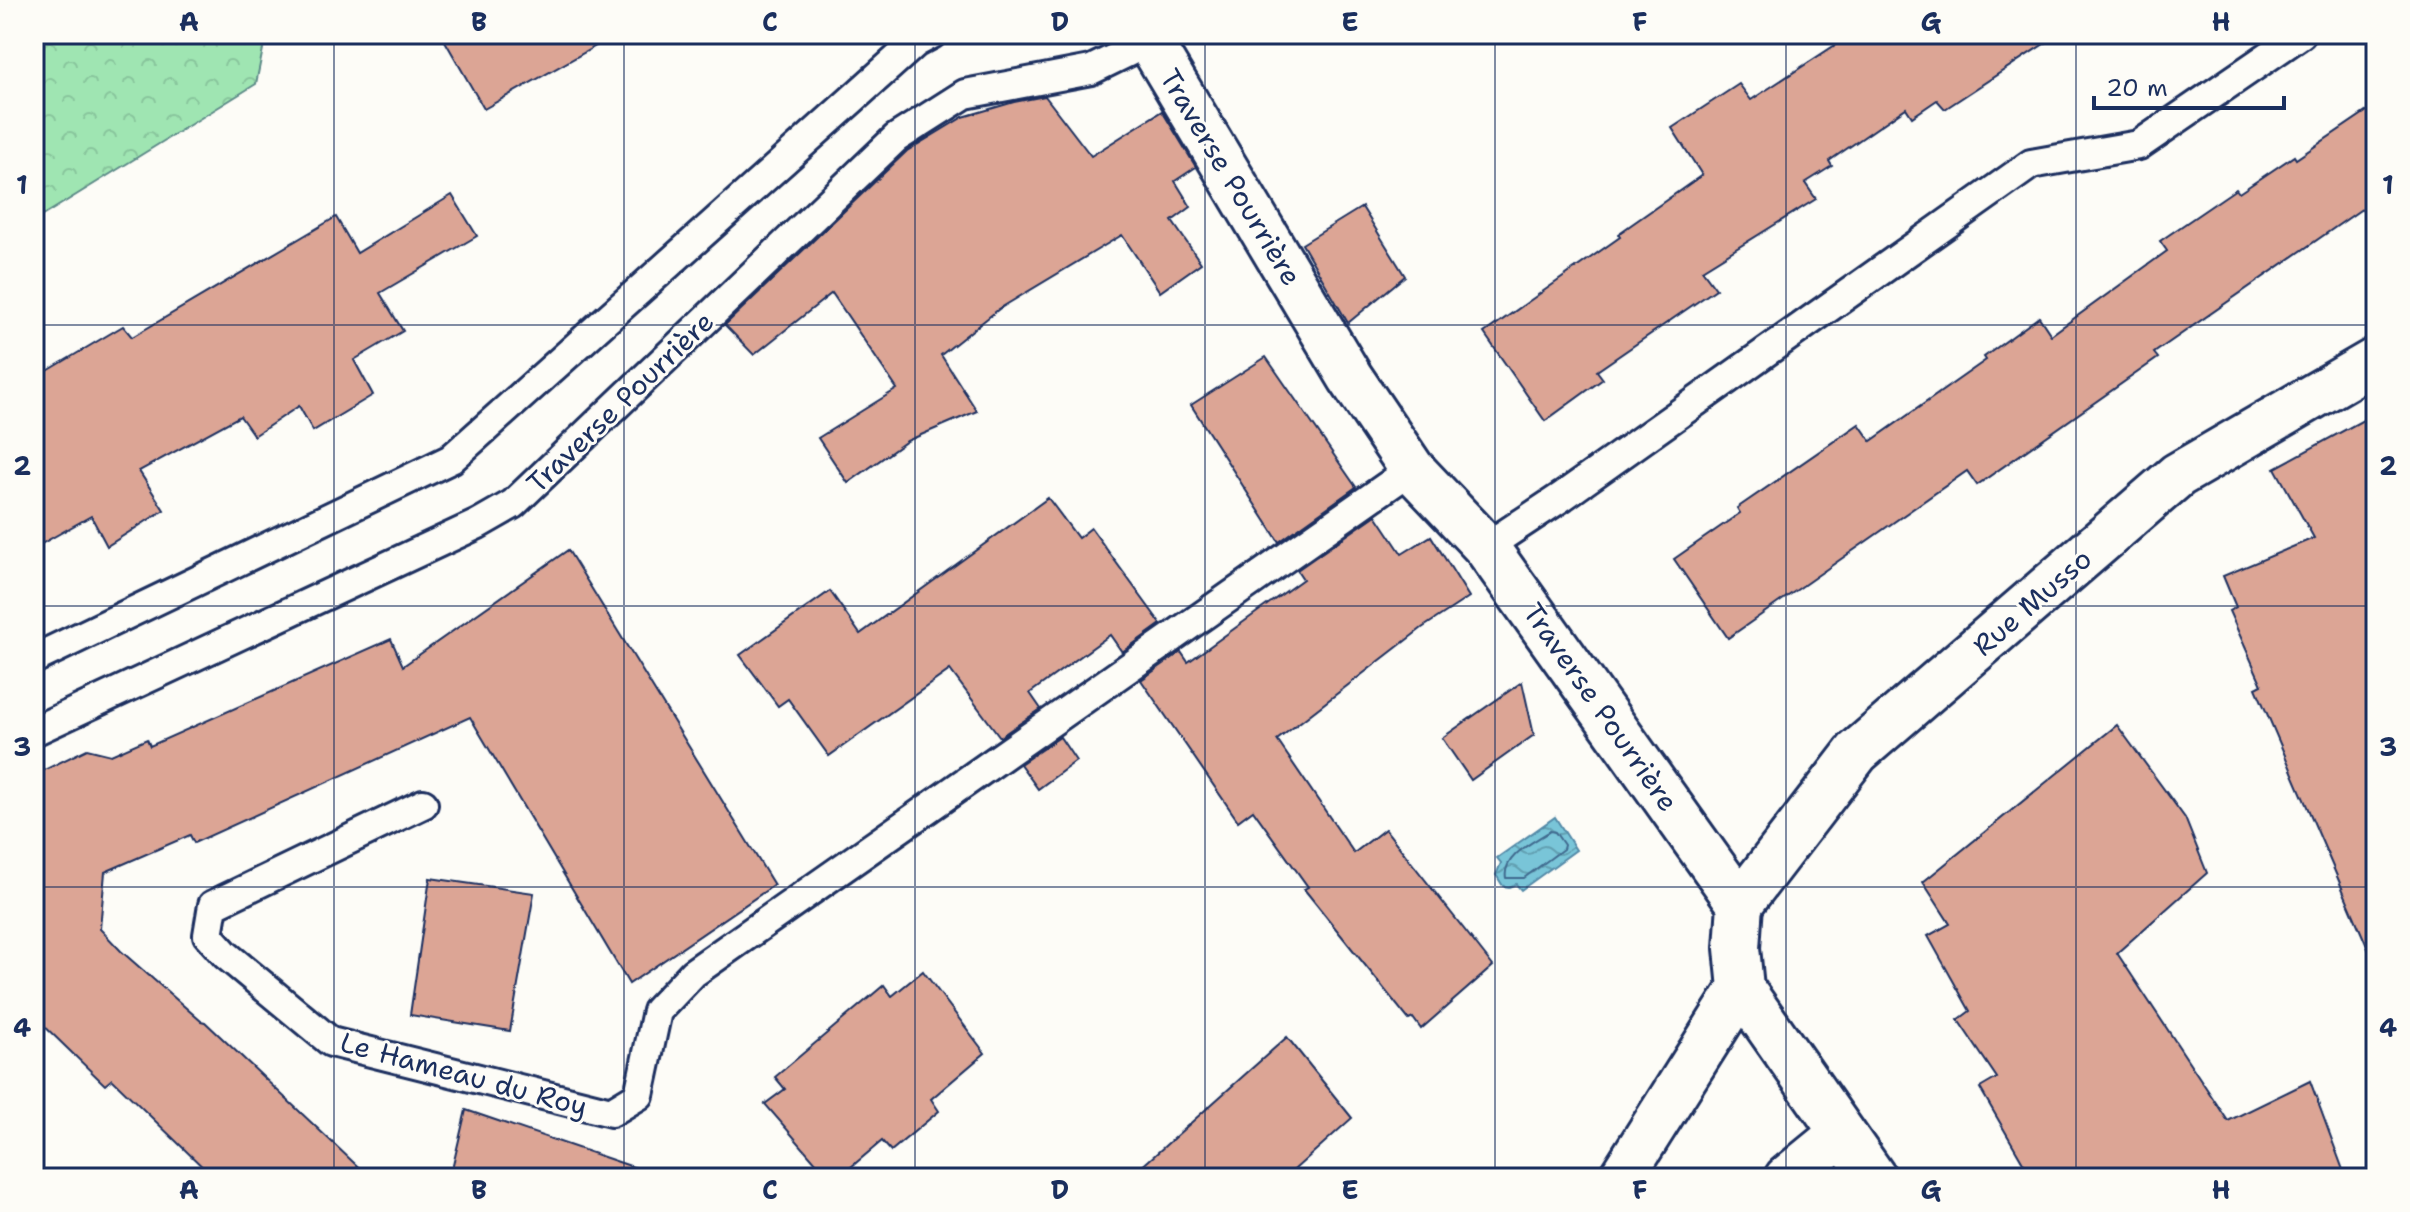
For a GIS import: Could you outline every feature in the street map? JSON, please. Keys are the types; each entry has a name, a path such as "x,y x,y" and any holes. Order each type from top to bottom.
{"street":[{"name":"Traverse Pourrière","path":"1158,38 1350,377 1412,469 1486,547 1740,904"},
{"name":"Rue Musso","path":"1740,904 1857,752 2178,475 2376,360"},
{"path":"1740,904 1737,948 1741,988 1874,1178"},
{"path":"1621,1178 1741,988"},
{"path":"1787,1178 1842,1133"}],"lane":[{"path":"34,659 451,459 915,43 932,34"},
{"path":"1486,547 1563,496 2031,164 2139,145 2301,34"},
{"name":"Traverse Pourrière","path":"34,731 478,524 513,504 896,138 965,94 1091,70 1158,38"},
{"name":"Le Hameau du Roy","path":"423,804 213,905 208,935 226,955 331,1042 611,1112 639,1095 657,1011 693,973 1412,469"}],"green space":[{"path":"34,34 266,34 256,84 34,221"}],"water":[{"path":"1555,817 1576,850 1521,890 1516,884 1503,886 1496,875 1501,863 1497,858"}],"building":[{"path":"441,34 617,34 484,109"},
{"path":"1852,34 2059,34 1945,109 1937,100 1912,117 1906,108 1829,161 1832,166 1805,183 1816,199 1702,270 1716,289 1597,371 1603,379 1545,421 1484,333 1702,175 1672,128 1739,84 1751,100"},
{"path":"1045,96 1091,156 1162,111 1196,167 1175,181 1191,207 1172,221 1201,263 1160,292 1122,235 999,309 941,355 977,411 907,441 848,483 818,438 897,389 832,293 754,355 725,325 907,151 963,117"},
{"path":"2376,105 2376,199 2154,353 2158,358 1977,485 1967,471 1728,638 1674,559 1740,513 1737,508 1859,424 1871,441 1986,360 1984,357 2039,317 2051,335 2167,251 2160,241 2236,189 2239,193 2294,156 2296,159"},
{"path":"452,195 477,236 380,293 403,331 354,360 373,395 313,431 299,406 254,436 240,416 139,471 164,510 107,546 91,516 34,548 34,379 123,326 132,337 336,217 357,253"},
{"path":"1362,207 1405,276 1348,323 1302,244"},
{"path":"1266,357 1356,487 1279,542 1191,405"},
{"path":"2376,413 2376,967 2256,688 2262,685 2229,611 2236,607 2223,576 2314,538 2275,468"},
{"path":"1048,498 1078,538 1091,528 1161,624 1122,652 1110,635 1030,693 1041,709 1000,737 950,670 829,756 788,699 778,706 740,655 830,591 860,634"},
{"path":"1376,515 1402,554 1431,536 1469,597 1422,628 1277,740 1354,853 1385,829 1493,966 1421,1029 1413,1018 1409,1020 1304,889 1308,887 1253,810 1238,821 1141,680 1181,652 1188,662 1303,579 1297,570"},
{"path":"568,550 774,885 629,984 470,717 194,843 190,835 105,872 100,929 121,951 205,1022 370,1178 214,1178 112,1079 105,1085 34,1016 34,775 87,749 111,755 147,739 150,746 391,639 403,666"},
{"path":"1522,682 1534,735 1471,780 1442,738"},
{"path":"2117,725 2185,818 2207,873 2117,953 2228,1121 2310,1081 2346,1178 2032,1178 1980,1088 1997,1078 1958,1020 1970,1011 1928,936 1950,924 1923,882"},
{"path":"1060,737 1076,761 1038,789 1020,764"},
{"path":"430,878 534,893 510,1031 410,1015"},
{"path":"923,971 985,1053 931,1099 939,1111 891,1151 882,1141 838,1178 829,1178 765,1104 785,1089 775,1077 884,985 892,996"},
{"path":"1287,1037 1352,1118 1285,1178 1129,1178"},
{"path":"466,1110 639,1169 637,1178 450,1178"}]}
